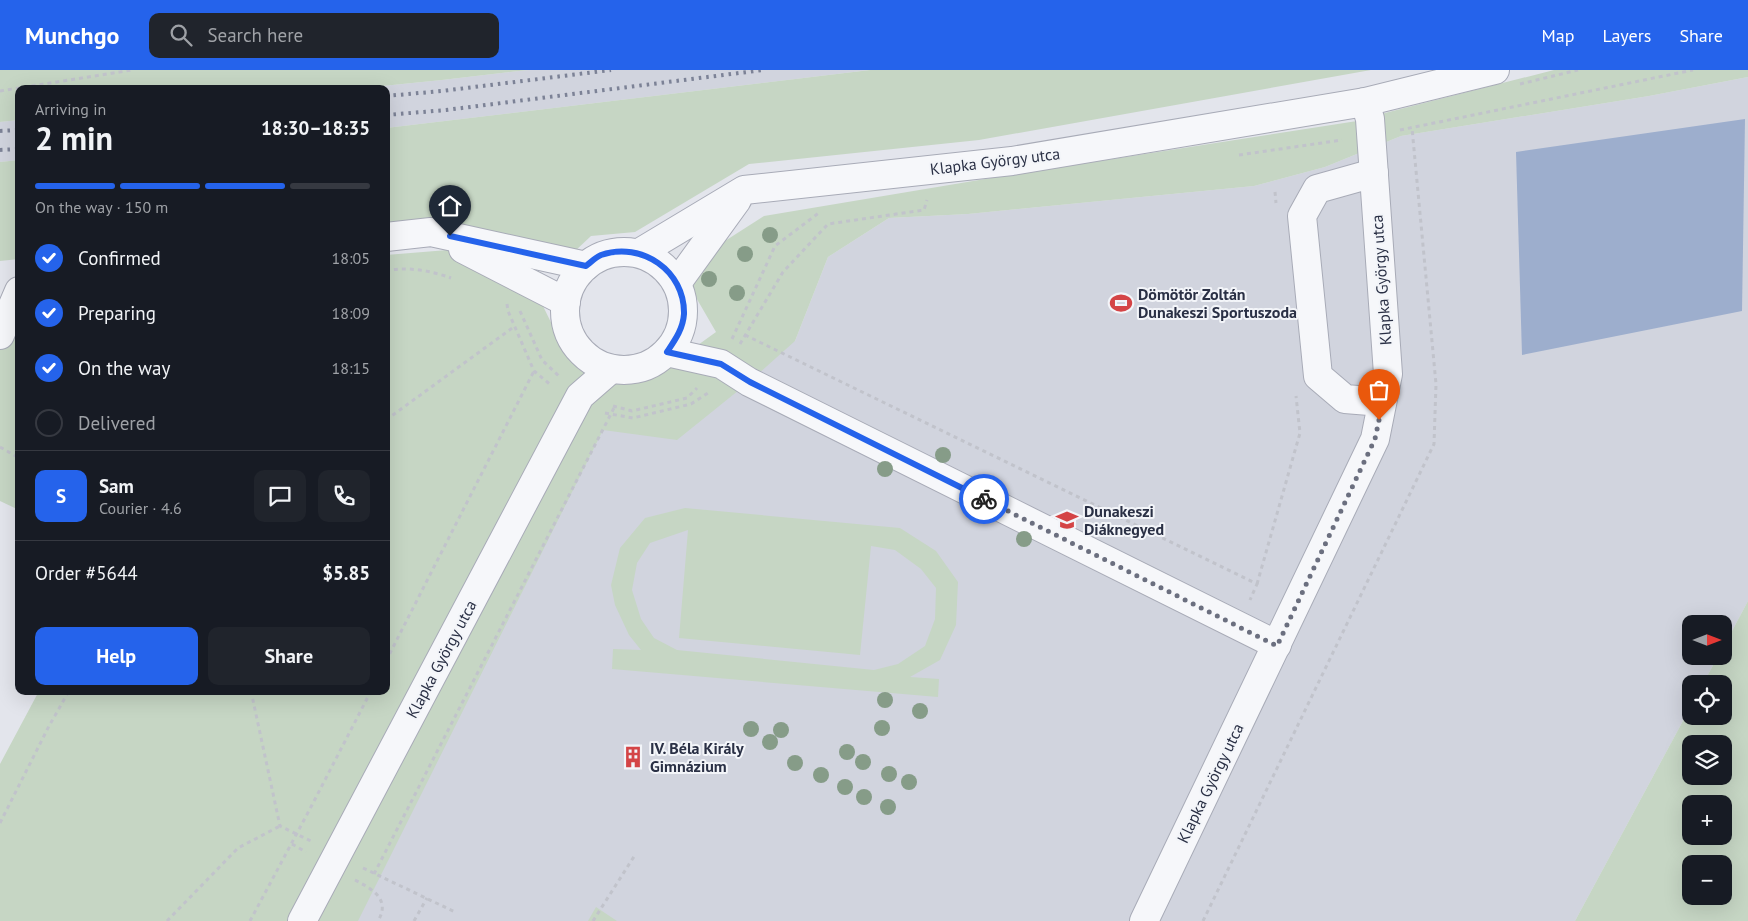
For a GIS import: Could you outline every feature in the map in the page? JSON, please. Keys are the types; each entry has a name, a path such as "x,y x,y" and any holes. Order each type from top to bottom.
{"street":[{"name":"Klapka György utca","path":"639,253 744,190 1012,161 1503,78"},
{"name":"Klapka György utca","path":"1144,921 1375,439 1388,374 1370,120 1365,102"},
{"path":"1374,173 1317,189 1302,216 1318,376 1345,399 1382,402"},
{"path":"677,283 744,190"},
{"path":"390,237 431,232 586,266"},
{"path":"431,232 566,302"},
{"path":"620,251 639,253 654,259 667,270 677,283 683,298 684,315 679,335 667,352 650,364 631,370 611,369 594,362 581,351 571,336 566,319 566,302 569,288 576,276 600,255 620,251"},
{"path":"0,281 15,279"},
{"path":"0,334 15,300"},
{"name":"Klapka György utca","path":"578,401 581,351"},
{"path":"667,352 723,366 758,386 1277,646"},
{"name":"Klapka György utca","path":"302,921 578,401 611,369"}],"path":[{"path":"38,85 132,70"},
{"path":"1503,78 1578,70"},
{"path":"1231,156 1371,136 1693,70"},
{"path":"0,91 15,89"},
{"path":"1275,192 1277,211"},
{"path":"519,310 542,360 578,401 615,406 632,411 687,398 723,366 745,335 783,272 828,224 924,210 929,193"},
{"path":"917,202 936,199"},
{"path":"507,298 508,311 534,371 578,401 611,414 632,418 691,404 712,390 775,246 822,210"},
{"path":"390,270 432,272 451,278"},
{"path":"390,417 514,326"},
{"path":"745,335 1257,584"},
{"path":"390,653 534,371"},
{"path":"1239,627 1257,584 1300,433 1296,394"},
{"path":"374,874 615,406"},
{"path":"0,447 15,456"},
{"path":"0,824 67,695"},
{"path":"250,921 369,695"},
{"path":"167,921 238,848 280,826"},
{"path":"593,921 634,855"},
{"path":"414,921 427,898"}],"shaded area":[{"path":"528,70 870,70 390,128 390,85"},
{"name":"Dunakeszi Diáknegyed","path":"1748,77 1748,601 1732,631 1732,615 1682,615 1682,665 1713,665 1708,675 1682,675 1682,723 1575,921 0,921 0,857 377,695 390,695 390,683 528,419 795,341 828,257 889,218 968,214 1254,186 1325,167 1401,136 1649,96"},
{"path":"15,120 15,160 0,162 0,122"}],"green space":[{"path":"0,70 528,70 390,85 15,85 15,120 0,122"},
{"path":"870,70 1371,70 979,140 749,164 635,232 591,236 574,252 390,226 390,128"},
{"path":"1554,70 1748,70 1748,77 1649,96 1401,136 1325,167 1254,186 968,214 889,218 828,257 795,341 749,382 677,440 603,430 358,921 0,921 0,764 37,695 390,695 390,255 460,249 542,304 562,345 589,362 651,367 673,363 716,332 694,294 689,264 764,216 991,178 1370,119 1381,114"},
{"path":"15,160 15,259 0,261 0,162"},
{"path":"15,296 15,508 0,501 0,298"},
{"path":"685,508 900,528 936,551 958,582 956,625 940,660 910,677 939,679 938,697 612,669 613,649 641,650 629,635 615,605 611,585 620,548 645,518","holes":["688,530 679,638 860,655 871,546 895,550 921,569 936,588 935,619 925,646 898,664 874,670 677,650 654,638 641,619 632,590 637,563 650,543"]},
{"path":"1748,601 1748,921 1575,921 1682,723 1682,725 1732,725 1732,675 1708,675 1713,665 1732,665 1732,631"},
{"path":"596,907 617,921 588,921"}],"water":[{"path":"1745,119 1742,311 1522,355 1516,152"}],"railway":[{"path":"390,96 611,70"},
{"path":"390,115 446,110 763,70"},
{"path":"0,131 15,130"},
{"path":"0,150 15,149"}],"way so far":[{"path":"984,499 1277,646 1375,439 1379,420"}],"place":[{"name":"Dömötör Zoltán Dunakeszi Sportuszoda","path":"1121,303"},
{"name":"Dunakeszi Diáknegyed","path":"1067,520"},
{"name":"IV. Béla Király Gimnázium","path":"633,757"}],"route":[{"path":"450,236 586,266 600,255 620,251 639,253 654,259 667,270 677,283 683,298 684,315 679,335 667,352 721,364 750,382 984,499"}]}
